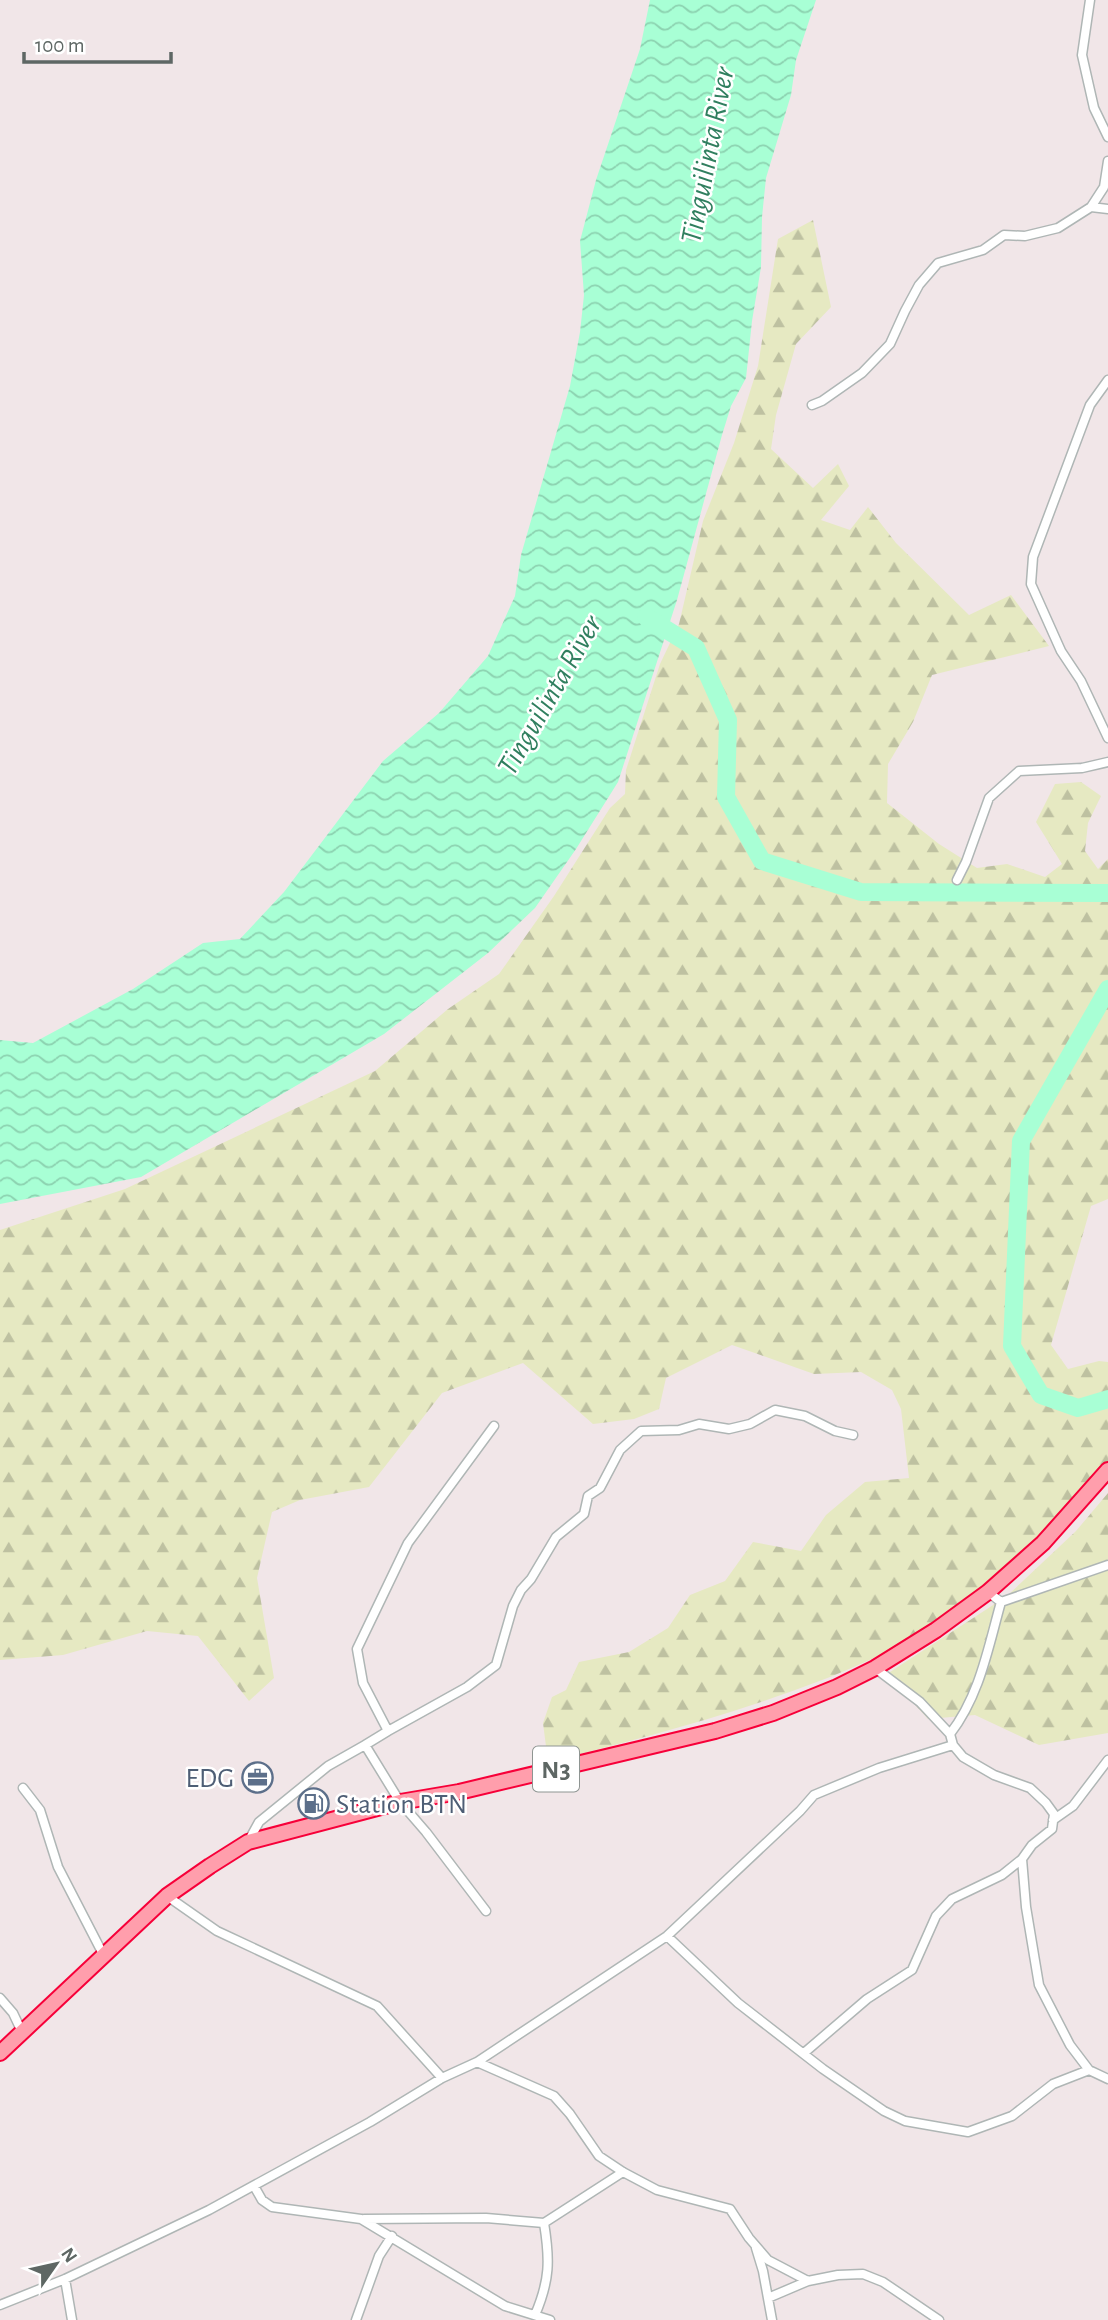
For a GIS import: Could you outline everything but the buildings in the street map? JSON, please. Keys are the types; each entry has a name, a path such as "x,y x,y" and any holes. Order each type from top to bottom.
{"highway":[{"name":"N3","path":"0,2053 167,1896 248,1842 400,1802 459,1792 715,1731 773,1713 837,1687 875,1668 936,1630 988,1592 1043,1543 1108,1470"}],"street":[{"path":"1090,0 1082,55 1094,108 1108,137"},
{"path":"812,405 862,373 890,344 915,294 937,263 984,250 1004,235 1025,236 1058,228 1091,207 1104,187 1108,161"},
{"path":"1091,207 1108,209"},
{"path":"1108,380 1090,405 1033,556 1031,584 1061,651 1082,681 1108,738"},
{"path":"957,880 989,798 1019,771 1082,768 1108,762"},
{"path":"248,1842 259,1822 328,1766 467,1687 496,1665 513,1606 521,1590 531,1579 556,1537 584,1514 588,1496 600,1488 620,1450 641,1431 679,1430 699,1424 729,1429 750,1424 775,1410 805,1416 835,1431 853,1435"},
{"path":"388,1731 363,1683 357,1649 408,1543 494,1426"},
{"path":"1001,1602 1108,1565"},
{"path":"988,1592 1001,1602"},
{"path":"950,1734 979,1685 1001,1602"},
{"path":"804,2053 867,1999 912,1970 936,1916 953,1899 1002,1875 1052,1829 1054,1814 1046,1802 1030,1788 1009,1782 963,1757 953,1745 950,1734 920,1702 875,1668"},
{"path":"365,1745 400,1802 486,1911"},
{"path":"0,2305 65,2279 209,2210 370,2122 442,2078 477,2062 667,1936 814,1795 880,1768 953,1745"},
{"path":"1053,1820 1073,1806 1108,1760"},
{"path":"23,1788 40,1810 58,1867 104,1956"},
{"path":"1022,1859 1026,1907 1039,1985 1070,2045 1089,2070 1108,2079"},
{"path":"167,1896 208,1926 227,1936 377,2006 442,2078"},
{"path":"667,1936 738,2003 804,2053 874,2104 895,2116 928,2127 946,2127 968,2132 1012,2116 1053,2084 1089,2070"},
{"path":"0,1998 13,2013 22,2032"},
{"path":"477,2062 554,2096 570,2114 598,2156 623,2172 657,2190 730,2209 768,2260 808,2281"},
{"path":"254,2186 262,2200 272,2207 361,2219 486,2218 544,2223 623,2172"},
{"path":"361,2219 505,2306 550,2320"},
{"path":"534,2315 543,2297 549,2257 544,2223"},
{"path":"356,2320 379,2256 392,2236"},
{"path":"755,2245 772,2320"},
{"path":"768,2298 808,2281 838,2275 863,2274 883,2282 939,2320"},
{"path":"65,2279 72,2320"}],"green space":[{"path":"813,220 831,307 796,344 776,415 771,449 813,488 838,464 849,486 821,520 850,530 868,507 896,543 969,615 1011,595 1049,646 932,675 913,722 888,764 887,803 939,844 977,868 1007,864 1045,877 1062,864 1036,822 1055,784 1081,782 1101,796 1088,823 1085,851 1098,869 1108,859 1108,1199 1091,1206 1051,1345 1068,1369 1099,1361 1108,1362 1108,1464 1041,1536 987,1587 943,1619 893,1649 841,1673 758,1703 548,1762 543,1723 552,1697 566,1690 579,1662 629,1652 668,1628 690,1595 725,1581 753,1542 801,1551 826,1515 865,1482 909,1478 901,1409 892,1390 861,1372 814,1374 732,1345 666,1378 659,1409 634,1419 593,1424 523,1363 442,1393 369,1487 300,1500 272,1512 257,1578 274,1678 249,1701 198,1636 147,1631 63,1655 0,1660 0,1230 125,1189 375,1071 448,1009 499,974 554,896 610,808 625,794 626,770 660,664 679,624 703,521 734,443 758,366 778,239"},
{"path":"1108,1493 1108,1733 1039,1745 975,1715 928,1719 887,1674 1007,1596 1076,1531"}],"water":[{"name":"Tinguilinta River","path":"650,0 816,0 796,60 791,95 766,178 761,267 746,378 731,406 677,600 618,782 535,908 488,953 384,1034 141,1177 0,1204 0,1040 33,1043 133,989 203,943 240,939 284,892 383,761 439,713 488,656 515,596 521,555 570,386 584,295 580,241 596,180 640,49"}],"waterway":[{"path":"646,617 696,648 728,720 726,797 762,861 861,892 1108,893"},
{"path":"1108,989 1021,1141 1012,1346 1041,1395 1078,1408 1108,1399"}],"place":[{"name":"EDG","path":"257,1777"},
{"name":"Station BTN","path":"313,1803"}]}
